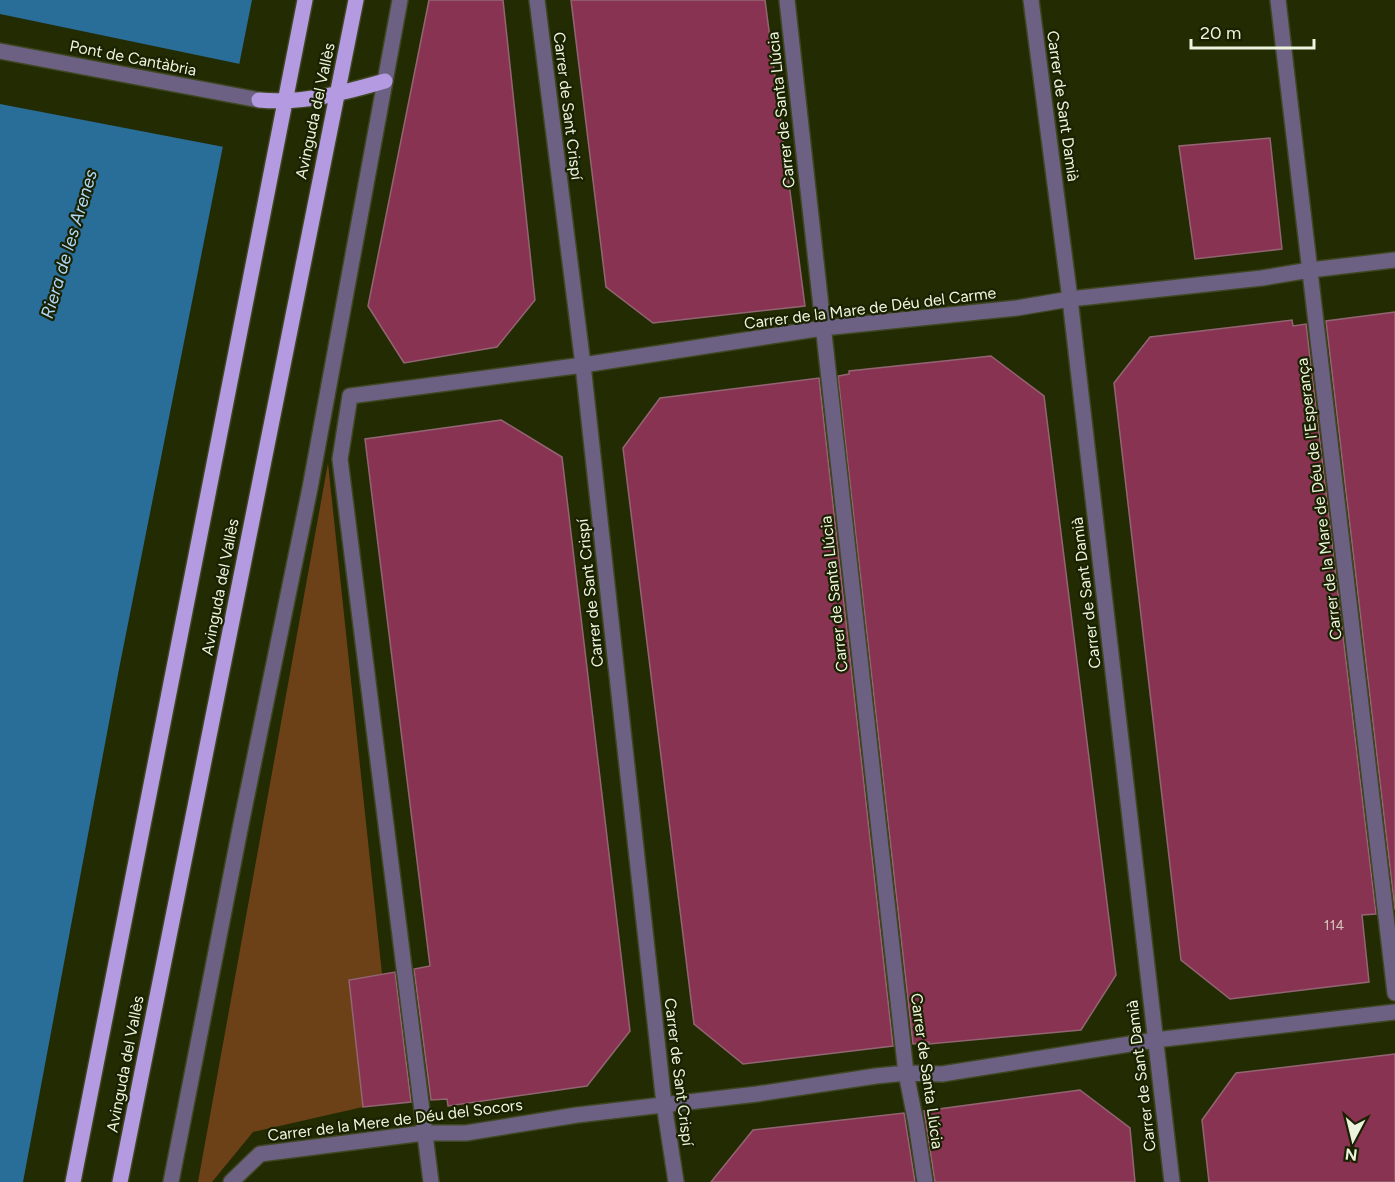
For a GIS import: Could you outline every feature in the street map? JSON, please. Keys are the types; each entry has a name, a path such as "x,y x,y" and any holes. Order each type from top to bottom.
{"main road":[{"name":"Avinguda del Vallès","path":"73,1182 305,0"},
{"name":"Avinguda del Vallès","path":"120,1182 356,0"},
{"path":"259,100 285,102 337,95 385,81"}],"street":[{"path":"171,1182 243,812 312,476 400,0"},
{"name":"Carrer de Sant Crispí","path":"537,0 583,365 664,1104 676,1182"},
{"name":"Carrer de Santa Llúcia","path":"787,0 906,1073 925,1182"},
{"name":"Carrer de Sant Damià","path":"1031,0 1070,299 1173,1182"},
{"name":"Carrer de la Mare de Déu de l'Esperança","path":"1278,0 1395,993"},
{"name":"Pont de Cantàbria","path":"0,51 259,100"},
{"name":"Carrer de la Mare de Déu del Carme","path":"424,1133 340,459 350,396 583,365 823,328 1017,308 1070,299 1262,278 1395,260"},
{"name":"Carrer de la Mere de Déu del Socors","path":"231,1182 260,1154 424,1133 466,1133 577,1114 757,1094 906,1073 942,1074 1155,1040 1395,1012"},
{"path":"424,1133 431,1182"}],"shaded area":[{"path":"328,463 382,974 349,980 363,1107 253,1132 212,1182 198,1182"}],"water":[{"name":"Riera de les Arenes","path":"0,0 252,0 119,669 23,1182 0,1182"}],"pier":[{"path":"0,14 240,64 224,147 0,104"}],"building":[{"path":"429,0 503,0 535,300 497,347 404,363 368,306"},
{"path":"571,0 765,0 805,306 653,323 606,287"},
{"path":"1270,138 1282,249 1195,259 1179,146"},
{"path":"1395,312 1395,910 1326,321"},
{"path":"1292,320 1293,326 1306,324 1376,914 1362,915 1369,982 1230,999 1181,960 1114,383 1150,337"},
{"path":"991,356 1044,396 1116,975 1081,1030 913,1044 838,376 849,374 849,371"},
{"path":"819,378 893,1046 743,1064 694,1024 623,448 660,398"},
{"path":"501,420 562,457 630,1031 587,1086 448,1106 447,1099 431,1100 414,969 430,966 365,439"},
{"path":"395,972 411,1102 363,1107 349,980"},
{"path":"1395,1054 1395,1182 1209,1182 1202,1120 1236,1073"},
{"path":"1080,1090 1130,1128 1135,1182 935,1182 924,1111"},
{"path":"904,1113 915,1182 711,1182 753,1130"}]}
